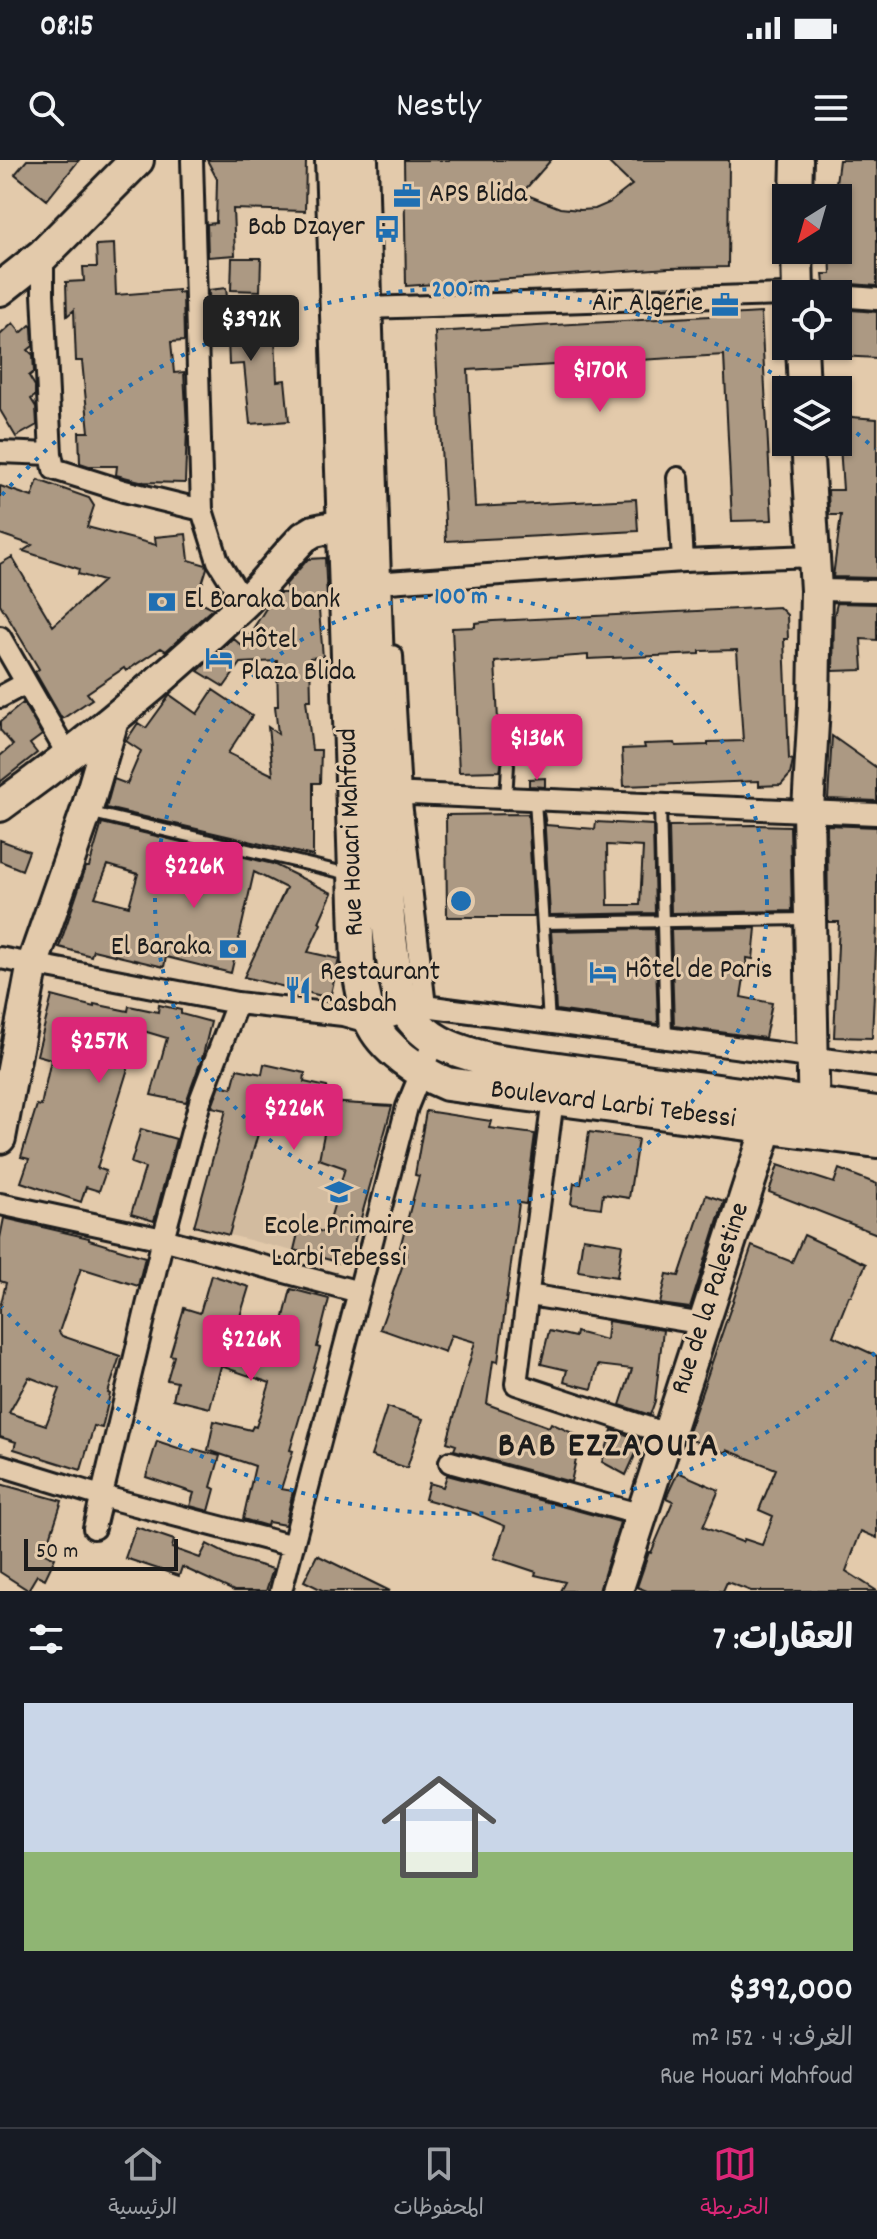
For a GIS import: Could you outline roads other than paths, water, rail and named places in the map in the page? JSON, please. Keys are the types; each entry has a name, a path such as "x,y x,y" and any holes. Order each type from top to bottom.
{"main road":[{"path":"0,289 43,255 137,160"},
{"name":"Rue Houari Mahfoud","path":"332,160 367,522 378,792 391,950 400,999 416,1009"},
{"name":"Rue Houari Mahfoud","path":"361,160 373,308 367,522"},
{"name":"Rue Houari Mahfoud","path":"372,1023 358,966 355,876 378,792"},
{"name":"Boulevard Larbi Tebessi","path":"416,1009 420,1030 434,1041 462,1053 814,1118 877,1141"},
{"name":"Boulevard Larbi Tebessi","path":"372,1023 395,1051 420,1073 447,1084 553,1099 772,1112"},
{"name":"Boulevard Larbi Tebessi","path":"814,1118 877,1113"}],"street":[{"path":"192,160 202,510 218,561 244,603"},
{"path":"796,184 797,160"},
{"path":"43,255 54,469 124,491 202,510"},
{"path":"373,308 772,295"},
{"path":"852,297 877,299"},
{"path":"0,452 51,454"},
{"path":"808,456 819,706 808,810 814,1118"},
{"path":"678,478 683,561"},
{"path":"0,806 69,757 113,720 244,603 304,537 314,531 367,522 388,582 378,792 877,814"},
{"path":"388,582 683,561 814,556"},
{"path":"816,590 877,591"},
{"path":"0,637 69,757"},
{"path":"0,697 26,683"},
{"path":"0,1138 33,963 86,812 113,720"},
{"path":"0,958 237,1003 343,1015 372,1023 416,1009 549,1023 877,1066"},
{"path":"94,1528 163,1239 201,1098 237,1003"},
{"path":"281,1591 407,1107 434,1041"},
{"path":"553,1099 516,1384 667,1434"},
{"name":"Rue de la Palestine","path":"617,1591 772,1112"},
{"path":"0,1204 163,1239 359,1292"},
{"path":"529,1295 704,1324"},
{"path":"450,1462 642,1515"},
{"path":"0,1465 101,1496 293,1546"}],"lane":[{"path":"506,799 508,765"},
{"path":"535,800 549,1023"},
{"path":"660,805 666,1039"},
{"path":"86,812 355,876"},
{"path":"543,923 810,919"}],"place":[{"name":"APS Blida","path":"407,196"},
{"name":"Bab Dzayer","path":"387,229"},
{"name":"Air Algérie","path":"725,305"},
{"name":"El Baraka bank","path":"162,602"},
{"name":"Hôtel Plaza Blida","path":"219,658"},
{"name":"El Baraka","path":"233,949"},
{"name":"Hôtel de Paris","path":"603,972"},
{"name":"Restaurant Casbah","path":"298,990"},
{"name":"Ecole Primaire Larbi Tebessi","path":"339,1192"}],"district":[{"name":"BAB EZZAOUIA","path":"609,1448"}]}
